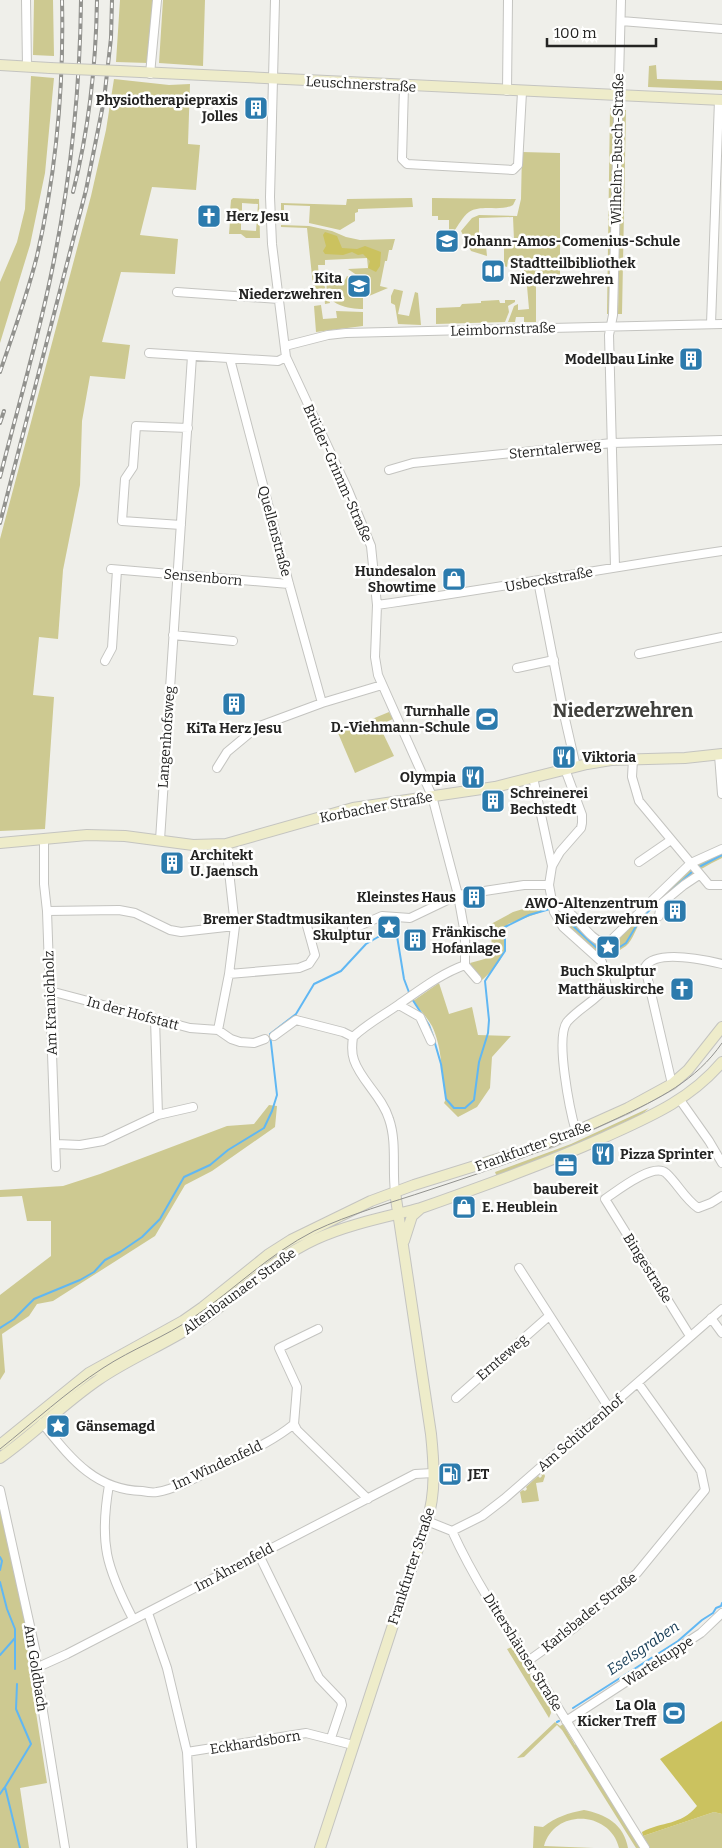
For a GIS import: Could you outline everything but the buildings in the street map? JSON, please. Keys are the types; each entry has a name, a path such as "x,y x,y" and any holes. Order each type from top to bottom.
{"main road":[{"name":"Leuschnerstraße","path":"0,66 720,100"},
{"name":"Korbacher Straße","path":"0,843 87,835 125,836 193,845 226,844 353,808 495,787 610,760 685,758 721,754"},
{"name":"Frankfurter Straße","path":"320,1848 427,1521 432,1500 431,1434 395,1192 527,1151 576,1132 628,1108 672,1084 688,1070 722,1027"},
{"name":"Frankfurter Straße","path":"403,1245 410,1222 421,1208 498,1181 575,1150 646,1118 680,1100 722,1062"},
{"path":"672,1084 680,1100"},
{"name":"Altenbaunaer Straße","path":"0,1445 88,1373 183,1321 269,1254 291,1240 371,1201 395,1192"},
{"name":"Altenbaunaer Straße","path":"0,1458 42,1423 110,1372 176,1337 204,1318 260,1273 293,1251 331,1233 421,1208"}],"street":[{"path":"26,0 26,67"},
{"path":"150,74 157,0"},
{"name":"Brüder-Grimm-Straße","path":"275,0 270,197 272,244 286,357 348,490 371,546 377,605 374,657 382,685 408,739 432,796 458,895 465,934 465,965"},
{"path":"507,91 508,0"},
{"name":"Wilhelm-Busch-Straße","path":"615,567 609,335 613,316 621,0"},
{"path":"621,21 722,29"},
{"path":"404,86 402,159 408,164 512,170 518,165 522,92"},
{"path":"711,324 720,100"},
{"path":"177,292 279,299"},
{"name":"Leimbornstraße","path":"285,346 328,335 346,333 722,324"},
{"path":"149,353 278,361 286,357"},
{"name":"Langenhofsweg","path":"160,840 192,356"},
{"name":"Quellenstraße","path":"230,359 322,703"},
{"path":"181,525 122,521 125,479 134,467 136,426 188,428"},
{"name":"Sterntalerweg","path":"389,470 413,463 612,443 722,440"},
{"name":"Usbeckstraße","path":"377,605 722,552"},
{"name":"Sensenborn","path":"105,661 112,648 114,569 289,584"},
{"path":"538,581 554,660 570,768 582,814 581,828 560,852 552,866 549,885 554,908 563,927 602,962 607,986 600,996 566,1023 564,1031 562,1042 564,1063 576,1132"},
{"path":"173,634 232,640"},
{"path":"639,654 722,637"},
{"path":"517,668 554,660"},
{"path":"217,768 226,752 258,727 322,703 382,685"},
{"path":"721,754 722,794"},
{"path":"633,759 632,777 638,801 709,886 722,885"},
{"path":"534,782 552,866"},
{"name":"Am Kranichholz","path":"44,840 44,884 47,911 56,1167"},
{"path":"639,862 670,840"},
{"path":"218,1030 235,926 226,844"},
{"path":"554,908 562,906 597,942 607,944 692,864 722,849"},
{"path":"659,916 661,904 699,873"},
{"path":"352,929 382,916 410,918 458,895 524,885 549,885"},
{"path":"47,911 119,910 135,914 170,930 181,932 235,926"},
{"path":"228,974 298,968 309,964 315,955 307,926"},
{"path":"672,1084 645,967 651,961 674,956 690,956 722,964"},
{"path":"395,1192 393,1134 389,1119 383,1103 353,1059 353,1037 365,1025 434,980 465,965 477,979"},
{"name":"In der Hofstatt","path":"50,991 190,1028 218,1030 231,1039 240,1042 254,1042 265,1039"},
{"path":"402,1002 420,1017 431,1041"},
{"path":"154,1019 158,1115"},
{"path":"274,1036 296,1020 342,1032 353,1037"},
{"path":"680,1100 722,1163"},
{"path":"56,1144 80,1145 103,1141 158,1115 193,1107"},
{"name":"Bingestraße","path":"690,1336 605,1200 638,1177 658,1170 664,1172 688,1201 698,1208 722,1196"},
{"path":"519,1268 609,1408"},
{"name":"Am Schützenhof","path":"452,1531 482,1516 504,1499 722,1309"},
{"name":"Ernteweg","path":"456,1398 549,1316"},
{"path":"711,1318 722,1333"},
{"path":"318,1329 279,1348 297,1387 294,1424 297,1430 368,1499"},
{"name":"Karlsbader Straße","path":"528,1661 574,1628 638,1574 705,1490 701,1471 638,1383"},
{"name":"Im Windenfeld","path":"42,1423 71,1458 88,1474 109,1485 135,1491 158,1492 191,1480 281,1435 294,1424"},
{"name":"Im Ährenfeld","path":"36,1668 68,1654 415,1474 433,1473"},
{"path":"109,1485 103,1532 107,1556 118,1590 134,1619"},
{"name":"Am Goldbach","path":"0,1490 36,1653 36,1668 65,1848"},
{"path":"427,1521 452,1531"},
{"name":"Dittershäuser Straße","path":"452,1531 511,1636 644,1848"},
{"path":"259,1554 319,1678 341,1701 342,1706 331,1738"},
{"path":"148,1613 167,1668 187,1752 191,1848"},
{"name":"Wartekuppe","path":"566,1721 701,1633 722,1613"},
{"name":"Eckhardsborn","path":"187,1752 306,1733 353,1745"}],"shaded area":[{"path":"34,0 53,0 54,56 33,55"},
{"path":"120,0 154,0 148,63 116,62"},
{"path":"163,0 205,0 203,66 159,63"},
{"path":"656,65 657,79 722,81 722,90 648,87 649,66"},
{"path":"31,76 54,78 45,173 30,245 0,343 0,282 17,242 25,209"},
{"path":"114,79 169,85 190,84 188,144 200,145 196,190 152,187 140,235 178,239 175,274 121,272 102,342 130,345 125,379 90,376 82,421 80,485 63,570 58,639 39,637 33,695 54,697 45,829 0,831 0,539 91,196 106,130"},
{"path":"610,108 614,108 611,314 607,314"},
{"path":"621,110 626,110 622,314 618,314"},
{"path":"522,152 560,153 560,283 536,283 536,322 524,322 524,317 516,317 515,322 508,322 514,306 518,304 518,310 529,309 528,274 520,273 520,271 524,271 524,260 508,260 507,267 504,266 504,240 514,240 513,217 479,218 479,245 486,246 487,256 471,251 461,231 472,218 479,215 517,216 521,199"},
{"path":"233,198 259,199 260,238 246,238 241,234 229,234 230,221 241,221 241,230 256,231 258,204 242,203 242,213 230,212 231,200"},
{"path":"412,198 413,207 358,209 358,212 355,213 355,221 340,230 309,223 310,206 284,205 284,210 281,210 281,203 346,205 347,199"},
{"path":"432,198 516,199 513,205 508,207 480,209 469,212 454,231 449,231 449,220 438,220 438,216 432,216"},
{"path":"281,225 309,226 360,240 395,239 392,250 389,250 387,261 385,261 380,286 388,288 369,296 368,283 348,269 368,268 367,258 325,260 325,265 318,265 319,278 322,278 330,303 325,304 324,294 314,295 307,228 281,227"},
{"path":"325,232 337,236 342,248 357,249 365,246 381,252 380,266 376,272 368,268 370,261 363,254 358,255 352,252 343,255 325,254 323,251 326,246 323,235"},
{"path":"347,276 363,286 363,309 350,308 338,304 329,296 327,283 344,282"},
{"path":"394,289 403,291 398,314 409,316 415,292 418,293 421,325 398,324 395,305 391,303"},
{"path":"499,300 500,303 505,303 505,300 515,300 515,302 508,306 509,312 505,322 436,324 436,308 460,307 462,304"},
{"path":"321,305 323,319 337,318 336,311 363,312 363,326 316,332 314,306"},
{"path":"389,712 393,719 379,725 394,756 355,773 338,733"},
{"path":"722,850 722,858 691,876 652,907 642,919 628,944 614,953 601,955 572,932 557,910 558,907 603,948 609,948 616,944 632,920 691,863"},
{"path":"544,897 547,910 508,924 505,930 503,955 492,971 482,980 477,977 470,963 492,957 491,924 513,912 533,906 531,898"},
{"path":"439,983 449,1014 472,1007 478,1035 511,1036 492,1057 490,1088 477,1107 458,1117 444,1103 446,1099 436,1035 430,1023 413,1001"},
{"path":"269,1105 277,1106 275,1127 212,1171 185,1185 155,1236 53,1301 37,1304 29,1316 2,1334 5,1372 0,1380 0,1295 51,1256 51,1221 27,1221 22,1196 0,1197 0,1190 63,1186 227,1126 254,1124"},
{"path":"649,1108 641,1115 573,1147 497,1177 495,1172 571,1144"},
{"path":"543,1472 545,1476 543,1482 536,1483 539,1501 522,1503 520,1492 525,1491 526,1487 538,1476 540,1478"},
{"path":"0,1505 33,1658 32,1666 29,1670 47,1783 20,1788 29,1848 0,1848"},
{"path":"512,1647 550,1704 551,1713 549,1718 507,1649"},
{"path":"722,1721 722,1814 714,1812 643,1836 642,1832 678,1820 697,1806 660,1759"},
{"path":"555,1722 560,1726 563,1724 575,1745 577,1744 640,1848 636,1848 562,1730 557,1725 524,1757 517,1758"},
{"path":"584,1810 606,1817 618,1826 628,1848 619,1848 614,1836 605,1827 594,1821 582,1819 570,1820 559,1825 550,1834 544,1846 594,1848 533,1848 534,1826 543,1827 562,1816"},
{"path":"714,1812 722,1814 722,1848 650,1848 643,1836"}],"waterway":[{"path":"697,868 722,855"},
{"path":"557,911 599,950 612,952 626,943 641,918 693,871"},
{"path":"434,1040 441,1064 446,1099 454,1108 465,1108 474,1100 479,1062 488,1033 489,1020 485,981 505,951 505,927 529,915 550,909"},
{"path":"0,1328 14,1319 34,1299 80,1280 94,1272 105,1260 142,1237 160,1219 184,1177 210,1165 228,1150 264,1128 277,1095 270,1034 296,1014 314,984 341,971 366,944 390,933 397,936 404,979 410,995"},
{"path":"412,999 429,1025 433,1036"},
{"path":"0,1557 2,1561 0,1570"},
{"path":"0,1582 7,1609 15,1629 15,1669"},
{"name":"Eselsgraben","path":"573,1708 678,1641 713,1613 722,1603"},
{"path":"0,1655 15,1638"},
{"path":"17,1684 16,1709 31,1744 5,1787 20,1848"},
{"path":"0,1794 4,1788"}],"tram line":[{"path":"0,1449 89,1377 194,1317 282,1250 314,1231 370,1209 525,1157 572,1139 618,1118 675,1088 700,1068 722,1043"}],"railway":[{"path":"0,372 20,315 44,225 54,161 60,97 62,0"},
{"path":"0,477 33,351 64,207 79,69 81,0"},
{"path":"73,192 91,97 97,0"},
{"path":"0,523 86,190 104,100 111,38 112,0"},
{"path":"0,423 4,411"}],"place":[{"name":"Physiotherapiepraxis Jolles","path":"256,108"},
{"name":"Herz Jesu","path":"209,216"},
{"name":"Johann-Amos-Comenius-Schule","path":"447,241"},
{"name":"Stadtteilbibliothek Niederzwehren","path":"493,271"},
{"name":"Kita Niederzwehren","path":"359,286"},
{"name":"Modellbau Linke","path":"691,359"},
{"name":"Hundesalon Showtime","path":"454,579"},
{"name":"KiTa Herz Jesu","path":"234,704"},
{"name":"Turnhalle D.-Viehmann-Schule","path":"487,719"},
{"name":"Viktoria","path":"564,757"},
{"name":"Olympia","path":"473,777"},
{"name":"Schreinerei Bechstedt","path":"493,801"},
{"name":"Architekt U. Jaensch","path":"172,863"},
{"name":"Kleinstes Haus","path":"474,897"},
{"name":"AWO-Altenzentrum Niederzwehren","path":"675,911"},
{"name":"Bremer Stadtmusikanten Skulptur","path":"389,927"},
{"name":"Fränkische Hofanlage","path":"415,940"},
{"name":"Buch Skulptur","path":"608,947"},
{"name":"Matthäuskirche","path":"682,989"},
{"name":"Pizza Sprinter","path":"603,1154"},
{"name":"baubereit","path":"566,1165"},
{"name":"E. Heublein","path":"464,1207"},
{"name":"Gänsemagd","path":"58,1426"},
{"name":"JET","path":"450,1474"},
{"name":"La Ola Kicker Treff","path":"674,1713"}],"district":[{"name":"Niederzwehren","path":"623,710"}]}
